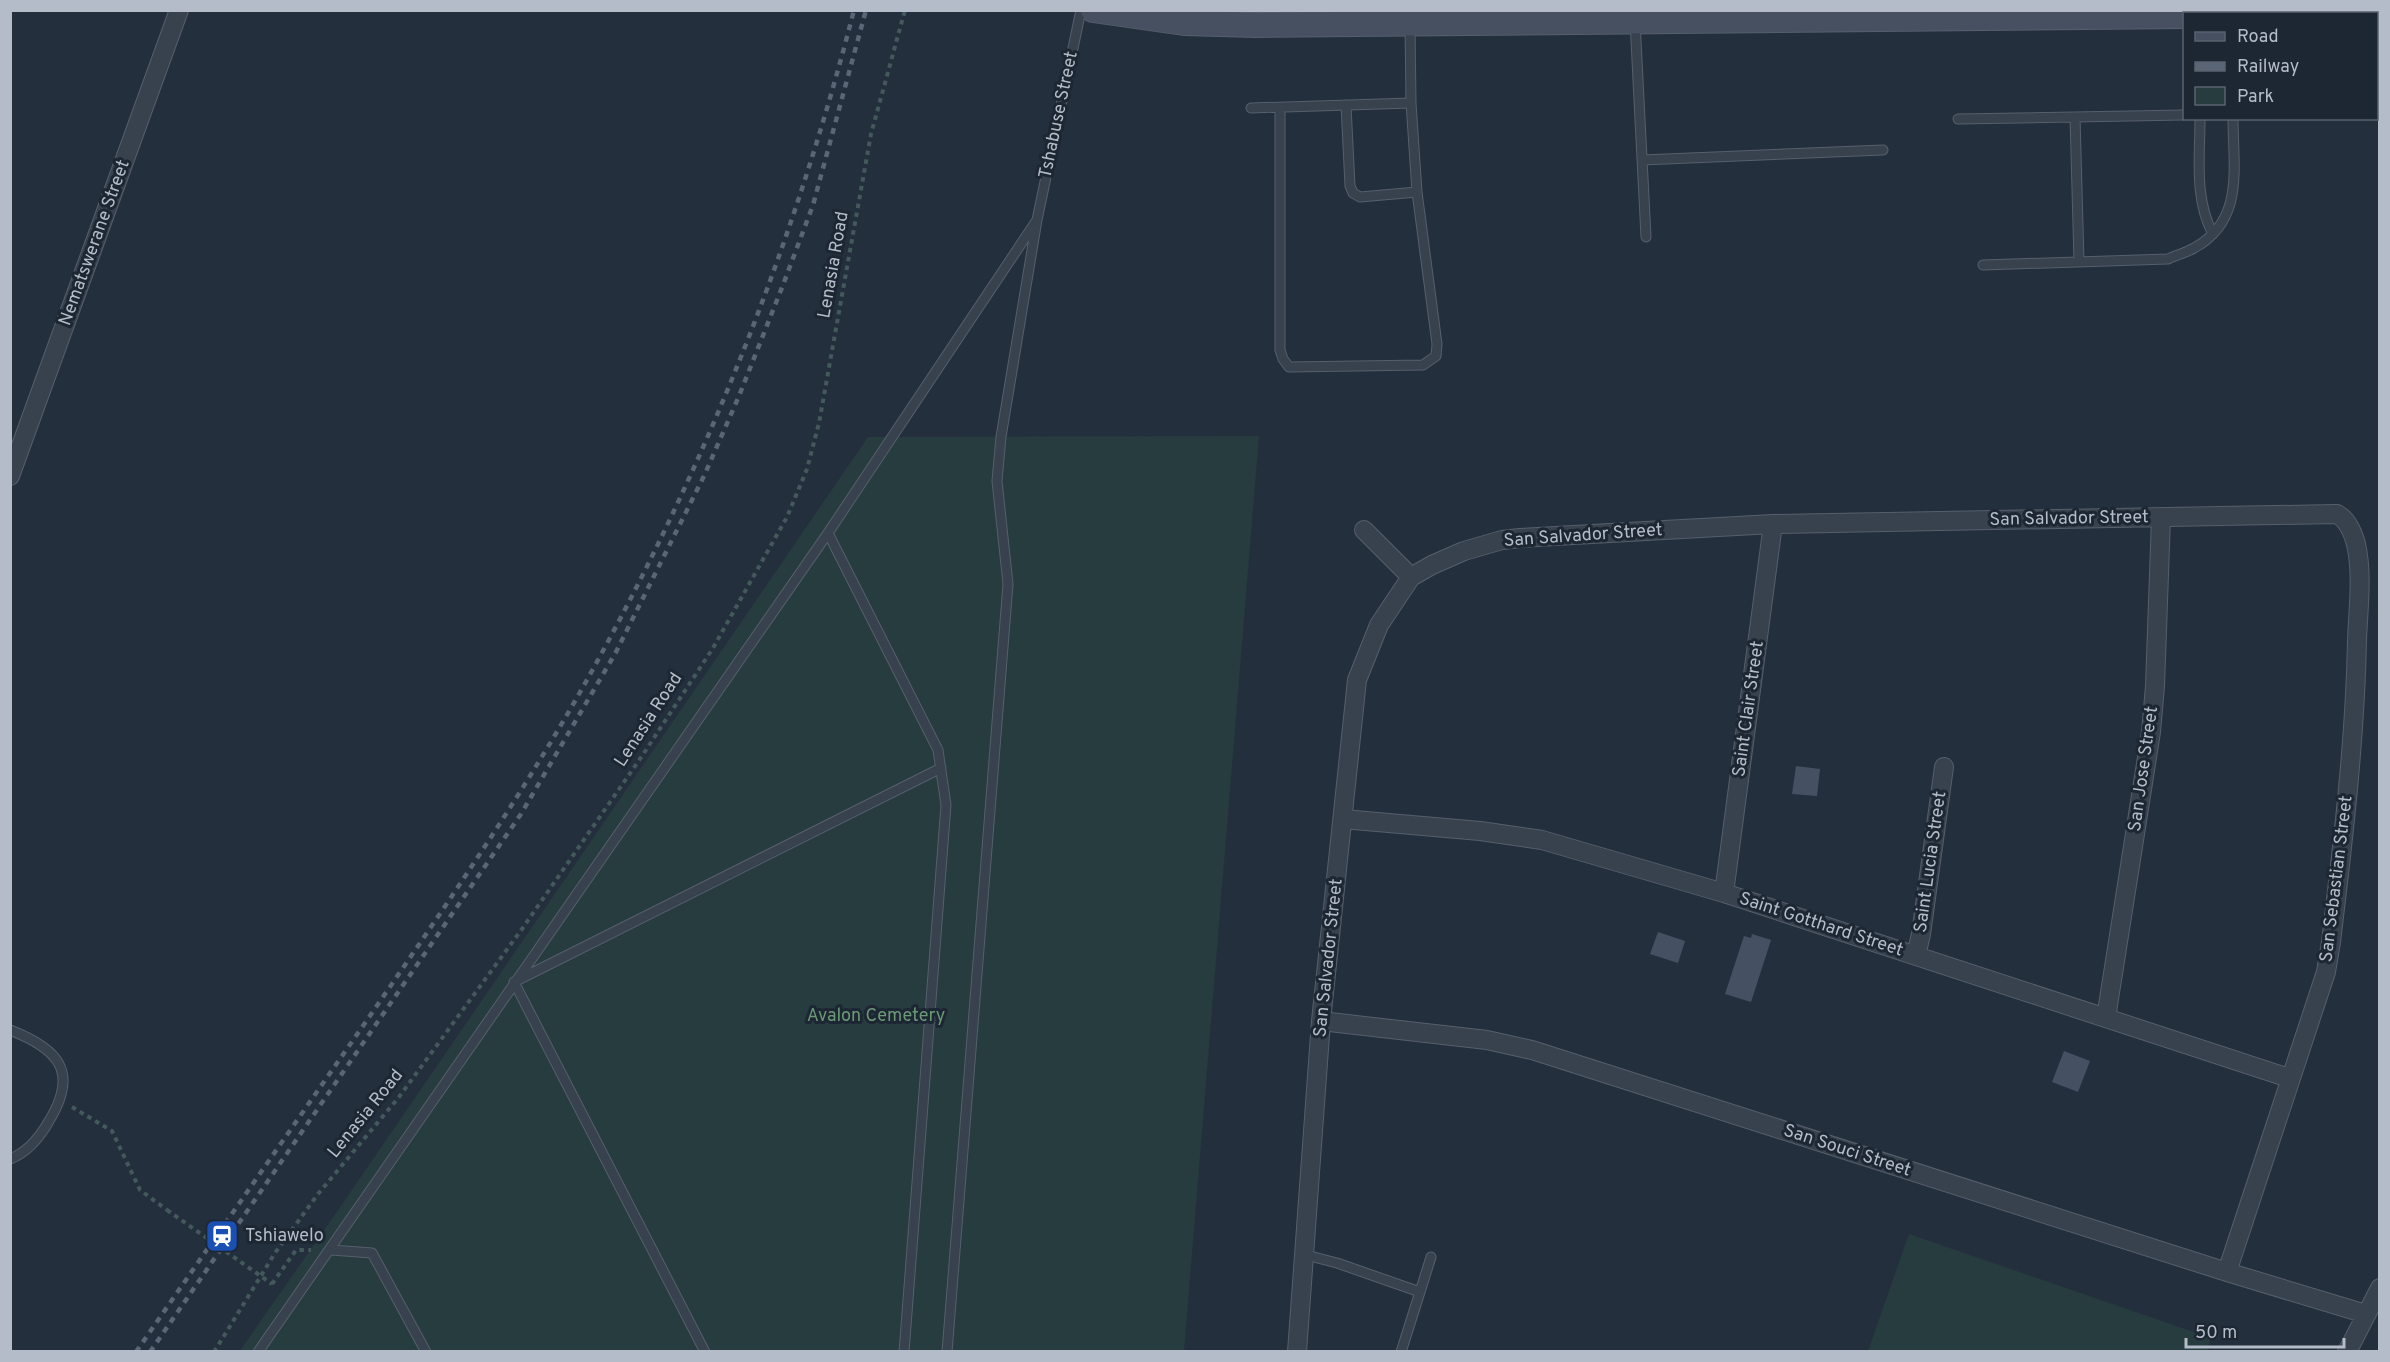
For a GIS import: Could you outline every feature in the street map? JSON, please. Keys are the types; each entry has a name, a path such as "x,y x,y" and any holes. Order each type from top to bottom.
{"street":[{"name":"Nematswerane Street","path":"10,476 179,10"},
{"path":"1092,10 1184,23 1256,25 1495,17 1635,21 1717,15 2170,14"},
{"name":"San Salvador Street","path":"1297,1352 1322,1021 1357,680 1379,625 1411,578 1432,565 1464,551 1502,540 1773,524 2337,514"},
{"name":"San Sebastian Street","path":"2228,1272 2325,972 2331,942 2354,726 2358,560 2354,536 2347,522 2337,514"},
{"name":"San Jose Street","path":"2106,1018 2151,732 2155,686 2161,518"},
{"name":"Saint Clair Street","path":"1724,893 1773,524"},
{"path":"1364,530 1411,578"},
{"name":"Saint Lucia Street","path":"1916,956 1944,767"},
{"name":"Saint Gotthard Street","path":"1343,819 1469,830 1542,840 1724,893 2289,1078"},
{"name":"San Souci Street","path":"1322,1021 1487,1040 1532,1050 2366,1314"},
{"path":"2347,1352 2379,1288"}],"lane":[{"name":"Tshabuse Street","path":"947,1352 1008,584 997,481 1000,448 1037,220 1082,10"},
{"path":"1280,108 1280,350 1283,359 1289,367 1423,365 1436,356 1437,344 1417,192 1411,103 1417,19"},
{"path":"1635,21 1646,237"},
{"path":"1251,108 1411,103"},
{"path":"1346,105 1350,186 1353,193 1360,197 1417,192"},
{"path":"1959,119 2183,116"},
{"path":"2075,117 2079,261"},
{"path":"2200,120 2200,203 2213,234"},
{"path":"1983,264 2168,259 2194,248 2213,234 2225,218 2233,201 2233,120"},
{"path":"1642,159 1883,150"},
{"path":"258,1352 828,533 1037,220"},
{"path":"828,533 938,750 946,805 904,1352"},
{"path":"514,982 941,768"},
{"path":"514,982 705,1352"},
{"path":"10,1030 47,1048 62,1068 64,1084 60,1100 42,1132 22,1155 10,1159"},
{"path":"331,1250 372,1253 426,1352"},
{"path":"1306,1255 1337,1263 1420,1293"},
{"path":"1401,1352 1431,1257"}],"path":[{"name":"Lenasia Road","path":"214,1352 275,1253 318,1194 399,1097 522,929 642,756 713,648 787,516 807,469 819,423 871,134 905,10"},
{"path":"60,1100 112,1131 140,1190 272,1284 296,1250"}],"green space":[{"name":"Avalon Cemetery","path":"1259,436 1184,1351 239,1352 868,437"},
{"path":"1909,1234 2211,1338 2207,1351 1868,1351"}],"building":[{"path":"1796,766 1820,769 1817,796 1792,794"},
{"path":"1658,932 1685,941 1678,963 1650,954"},
{"path":"1752,934 1771,940 1751,1002 1725,994 1744,936 1751,938"},
{"path":"2064,1051 2090,1061 2078,1092 2052,1082"}],"railway":[{"path":"136,1352 473,864 551,742 620,619 662,536 738,365 802,190 854,10"},
{"path":"150,1352 521,814 616,652 704,476 783,285 813,205 866,10"}],"place":[{"name":"Tshiawelo","path":"222,1236"}]}
